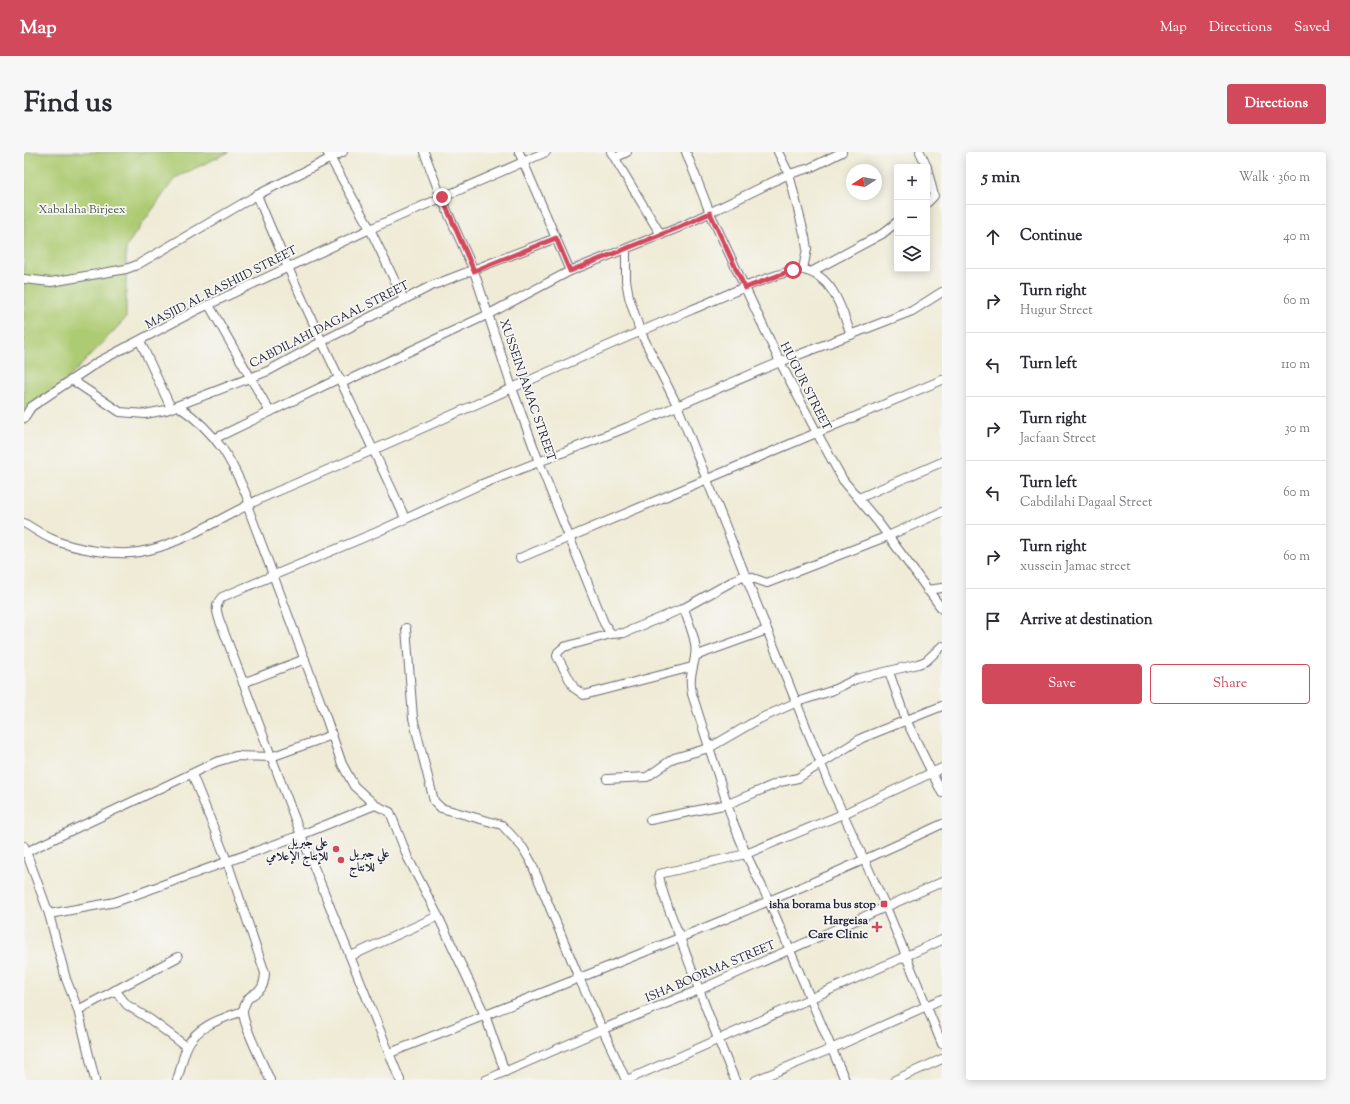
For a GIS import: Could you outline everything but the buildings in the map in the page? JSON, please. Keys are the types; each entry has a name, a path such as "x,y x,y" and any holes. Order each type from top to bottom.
{"street":[{"path":"24,279 51,282 126,269 137,265 329,155 342,152"},
{"name":"XUSSEIN JAMAC STREET","path":"424,152 474,271 512,388 539,462 571,538 604,623 611,634"},
{"path":"519,152 570,271"},
{"name":"MASJID AL RASHIID STREET","path":"24,418 31,407 98,362 209,305 286,267 546,152"},
{"path":"627,152 613,155 661,235"},
{"name":"HUGUR STREET","path":"686,152 710,213 780,362 816,433 843,480 859,498 942,609"},
{"path":"778,152 789,174 807,249 807,271"},
{"path":"216,438 270,412 489,314 570,271 661,235 710,213 789,174 810,168 842,152"},
{"path":"920,152 925,164"},
{"path":"329,155 370,229 404,300"},
{"path":"930,180 934,196 930,200"},
{"path":"257,195 286,267 323,341 405,518"},
{"path":"807,271 882,234 894,224"},
{"name":"CABDILAHI DAGAAL STREET","path":"72,380 120,412 145,414 174,407 268,371 431,286 474,271 556,238"},
{"path":"626,249 626,280 629,297 640,331 677,405 821,764 886,907 928,1005 942,1044"},
{"path":"24,522 52,540 91,551 136,553 163,547 248,504 374,451 640,331 793,270 807,271 825,281 839,300 851,335"},
{"path":"400,1080 270,757 215,608 222,597 274,576 477,486 628,427 780,362 912,311 942,292"},
{"path":"209,305 270,412"},
{"path":"140,341 174,407 193,416 216,438 237,474 342,764 354,786 375,805 390,812 408,858 438,916 485,1015 505,1072"},
{"path":"520,558 571,538 942,380"},
{"path":"859,498 942,462"},
{"path":"692,667 589,694 578,692 557,656 558,652 564,647 611,634 624,633 684,608 744,575 767,583 888,536 942,512"},
{"path":"927,590 942,588"},
{"path":"684,608 695,644 695,656 690,679 692,694 708,748 746,854 769,901 844,1080"},
{"path":"406,628 413,718 434,801 441,808 502,825 523,848 531,862 579,978 626,1080 718,1041 906,954 942,940"},
{"path":"695,656 767,630"},
{"path":"607,779 647,777 674,758 708,748 759,719 797,702 831,691 856,680 926,661 942,646"},
{"path":"243,683 305,659"},
{"path":"889,672 906,720 942,793"},
{"path":"650,820 728,804 780,782 798,778 862,738 942,706"},
{"path":"95,1080 78,1010 66,979 49,914 24,850 216,762 236,756 270,757 332,735"},
{"path":"735,1080 718,1041 699,990 659,874 746,854 843,814 942,768"},
{"path":"192,774 227,861 265,973 264,986 258,993 247,1000 243,1010 245,1024 270,1080"},
{"path":"49,914 115,902 301,835 375,805"},
{"path":"390,1053 680,938 865,861 942,824"},
{"name":"ISHA BOORMA STREET","path":"486,1080 603,1029 699,990 942,882"},
{"path":"351,956 438,916"},
{"path":"78,1010 178,957"},
{"path":"115,990 127,1005 151,1020 187,1047"},
{"path":"756,1080 831,1049 942,999"},
{"path":"177,1080 187,1047 204,1029 214,1022 243,1010"},
{"path":"895,1080 942,1059"}],"green space":[{"name":"Xabalaha Birjeex","path":"24,152 229,152 175,178 126,248 126,318 24,425"}],"place":[{"name":"علي جبريل للإنتاج الإعلامي","path":"336,849"},
{"name":"علي جبريل للانتاج","path":"341,860"},
{"name":"isha borama bus stop","path":"884,904"},
{"name":"Hargeisa Care Clinic","path":"877,927"}],"route":[{"path":"442,197 474,271 556,238 570,271 680,227 710,213 745,288 793,270"}]}
